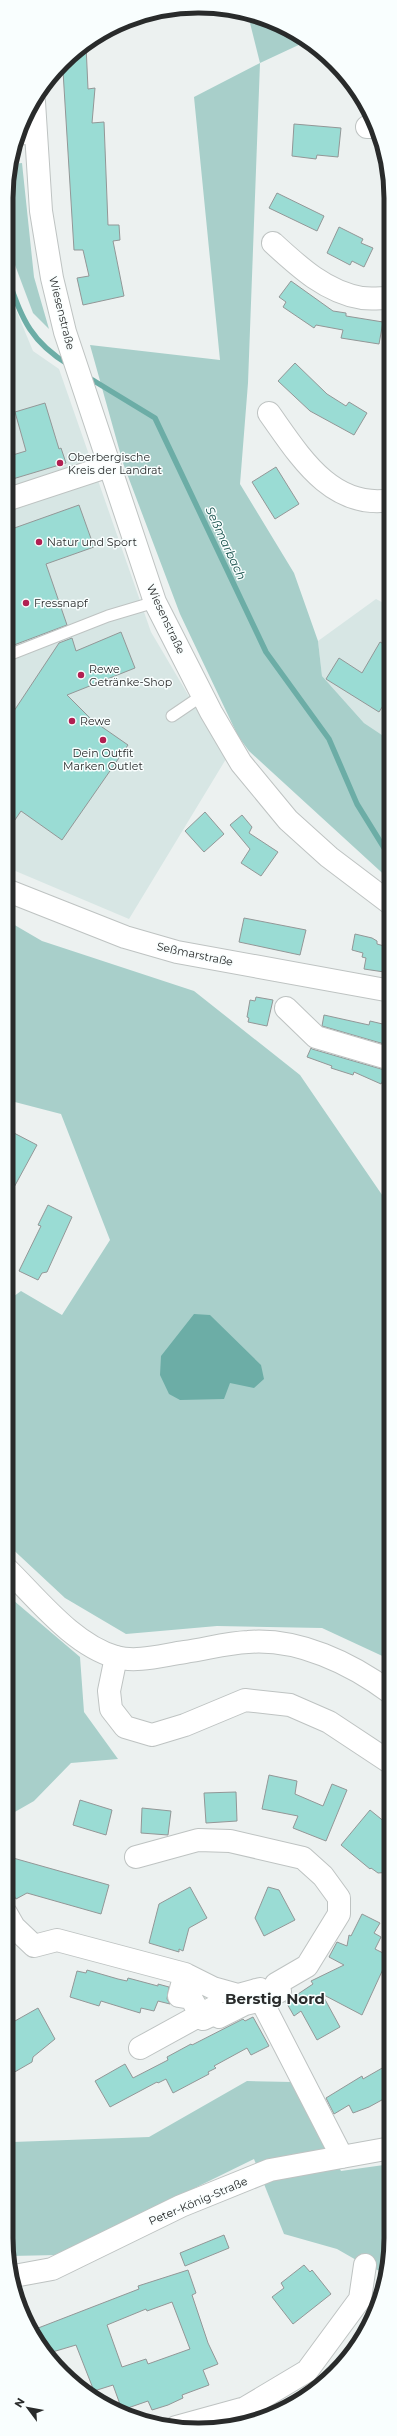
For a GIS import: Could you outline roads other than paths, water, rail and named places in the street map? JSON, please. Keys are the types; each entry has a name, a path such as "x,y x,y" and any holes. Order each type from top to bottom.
{"street":[{"name":"Wiesenstraße","path":"31,117 28,138 52,278 65,332 155,602 203,695 241,763 288,820 329,857 384,899"},
{"path":"273,243 303,271 338,291 362,298 384,298"},
{"path":"269,414 305,465 327,483 352,498 377,502 384,501"},
{"path":"13,498 109,466"},
{"name":"Seßmarstraße","path":"13,893 125,937 178,952 384,990"},
{"path":"286,1008 316,1037 384,1057"},
{"path":"13,1575 72,1632 91,1646 116,1657 143,1659 249,1642 287,1644 323,1653 384,1689"},
{"path":"116,1657 109,1691 111,1709 125,1727 152,1735 185,1725 245,1700 290,1705 328,1722 384,1758"},
{"path":"136,1857 198,1840 230,1841 304,1858 318,1871 339,1898 339,1914 308,1966 258,1992 245,2004 219,2017 216,2013 203,2019 191,1998 179,1996 184,1974"},
{"path":"13,1925 34,1946 57,1940 184,1974 214,1988 258,1992"},
{"path":"258,1992 342,2157"},
{"path":"140,2048 201,2014"},
{"name":"Peter-König-Straße","path":"17,2275 52,2269 181,2206 270,2170 384,2149"},
{"path":"190,2423 244,2408 307,2371 360,2299 365,2265"}],"lane":[{"path":"13,653 108,616 155,602"},
{"path":"172,716 203,695"}],"waterway":[{"name":"Seßmarbach","path":"13,292 22,315 35,337 55,356 69,365"},
{"name":"Seßmarbach","path":"86,376 155,418 266,652 329,739 357,804 384,848"}],"place":[{"name":"Oberbergische Kreis der Landrat","path":"60,463"},
{"name":"Natur und Sport","path":"39,542"},
{"name":"Fressnapf","path":"26,603"},
{"name":"Rewe Getränke-Shop","path":"81,675"},
{"name":"Rewe","path":"72,721"},
{"name":"Dein Outfit Marken Outlet","path":"103,740"}],"district":[{"name":"Berstig Nord","path":"275,1998"}]}
